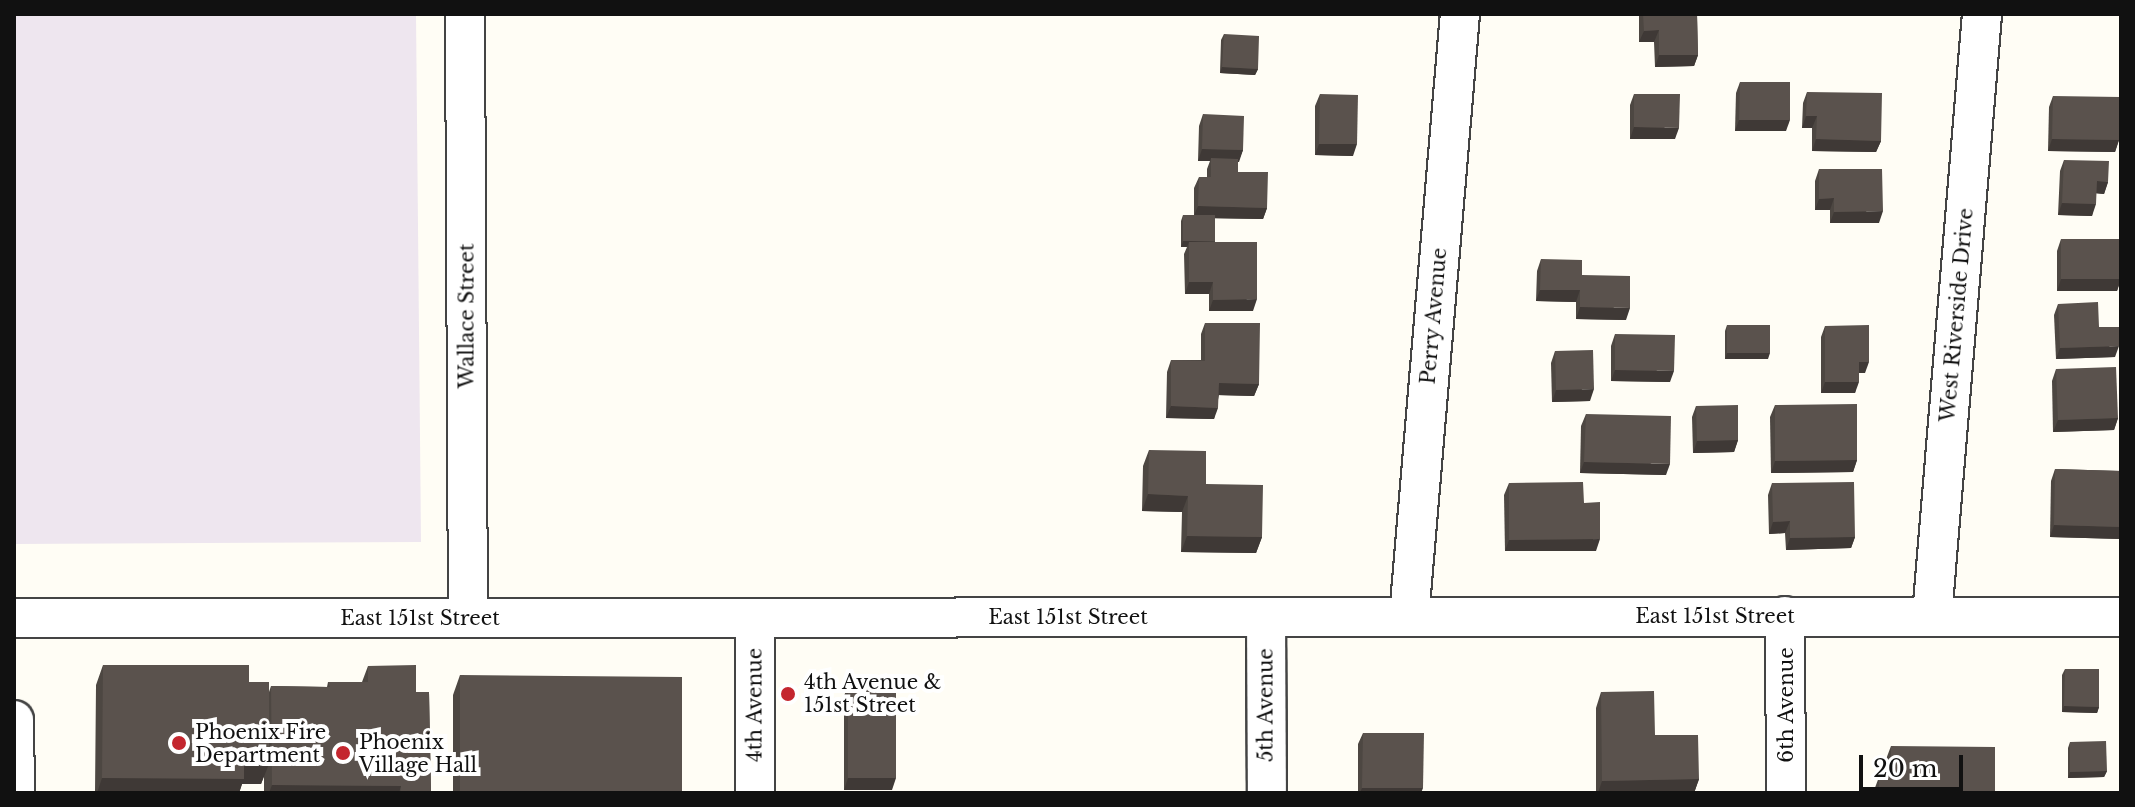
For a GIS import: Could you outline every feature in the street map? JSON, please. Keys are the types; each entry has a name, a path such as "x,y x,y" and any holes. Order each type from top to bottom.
{"street":[{"name":"Wallace Street","path":"465,14 468,618"},
{"name":"Perry Avenue","path":"1409,617 1460,14"},
{"name":"West Riverside Drive","path":"1932,616 1982,14"},
{"name":"6th Avenue","path":"1785,616 1786,793"},
{"name":"5th Avenue","path":"1266,617 1267,793"},
{"name":"East 151st Street","path":"14,618 2121,617"},
{"name":"4th Avenue","path":"755,618 755,793"},
{"path":"14,720 15,793"}],"shaded area":[{"path":"14,14 416,14 421,542 14,544"}],"building":[{"path":"1643,14 1697,14 1698,55 1659,55 1659,30 1644,31"},
{"path":"1224,34 1259,36 1258,69 1222,67"},
{"path":"1740,82 1790,82 1790,120 1739,120"},
{"path":"1807,92 1882,93 1881,141 1816,139 1817,116 1806,116"},
{"path":"1320,94 1358,95 1357,144 1319,144"},
{"path":"1634,94 1680,94 1679,128 1634,127"},
{"path":"2053,96 2120,97 2119,140 2052,139"},
{"path":"1203,114 1244,116 1243,150 1202,149"},
{"path":"1211,158 1238,159 1238,172 1268,172 1267,208 1198,206 1199,177 1211,177"},
{"path":"2064,160 2109,161 2108,182 2097,181 2096,204 2062,203"},
{"path":"1819,169 1882,169 1883,211 1834,212 1834,198 1819,199"},
{"path":"1183,215 1215,215 1215,241 1183,241"},
{"path":"2061,239 2121,239 2121,279 2061,279"},
{"path":"1189,242 1257,242 1257,299 1213,300 1213,282 1189,282"},
{"path":"1541,259 1582,260 1582,275 1630,276 1630,308 1580,307 1580,290 1540,290"},
{"path":"2098,302 2099,327 2119,327 2119,346 2060,348 2058,304"},
{"path":"1205,323 1260,323 1259,384 1219,383 1218,408 1171,406 1171,360 1205,361"},
{"path":"1727,325 1770,325 1770,353 1727,353"},
{"path":"1869,325 1869,362 1859,362 1859,382 1825,382 1825,326"},
{"path":"1615,334 1675,335 1674,371 1615,370"},
{"path":"1593,350 1594,389 1556,390 1555,351"},
{"path":"2116,367 2118,418 2058,420 2056,369"},
{"path":"1857,404 1857,460 1775,461 1775,405"},
{"path":"1738,405 1738,440 1697,441 1696,406"},
{"path":"1586,414 1671,416 1670,464 1584,462"},
{"path":"1149,450 1206,451 1206,484 1263,485 1262,537 1187,536 1188,496 1148,494"},
{"path":"2055,469 2121,471 2121,527 2054,525"},
{"path":"1583,482 1584,503 1600,502 1600,539 1509,540 1509,483"},
{"path":"1854,482 1855,537 1790,538 1790,521 1773,522 1772,483"},
{"name":"Phoenix Fire Department","path":"103,665 249,665 249,682 269,682 269,764 244,764 244,779 102,778"},
{"name":"Phoenix Village Hall","path":"416,665 416,692 429,692 431,792 400,793 401,786 272,785 271,686 330,687 328,682 368,682 368,666"},
{"path":"2065,669 2099,669 2099,707 2064,706"},
{"path":"460,675 682,677 682,793 460,793"},
{"path":"848,685 896,685 896,778 848,778"},
{"path":"1654,691 1655,735 1698,735 1699,779 1602,781 1601,692"},
{"path":"1363,733 1424,733 1423,788 1362,788"},
{"path":"2106,741 2107,771 2070,772 2070,742"},
{"path":"1891,746 1995,747 1995,793 1879,793 1879,777 1891,777"}],"place":[{"name":"4th Avenue & 151st Street","path":"788,694"},
{"name":"Phoenix Fire Department","path":"179,743"},
{"name":"Phoenix Village Hall","path":"343,753"}]}
